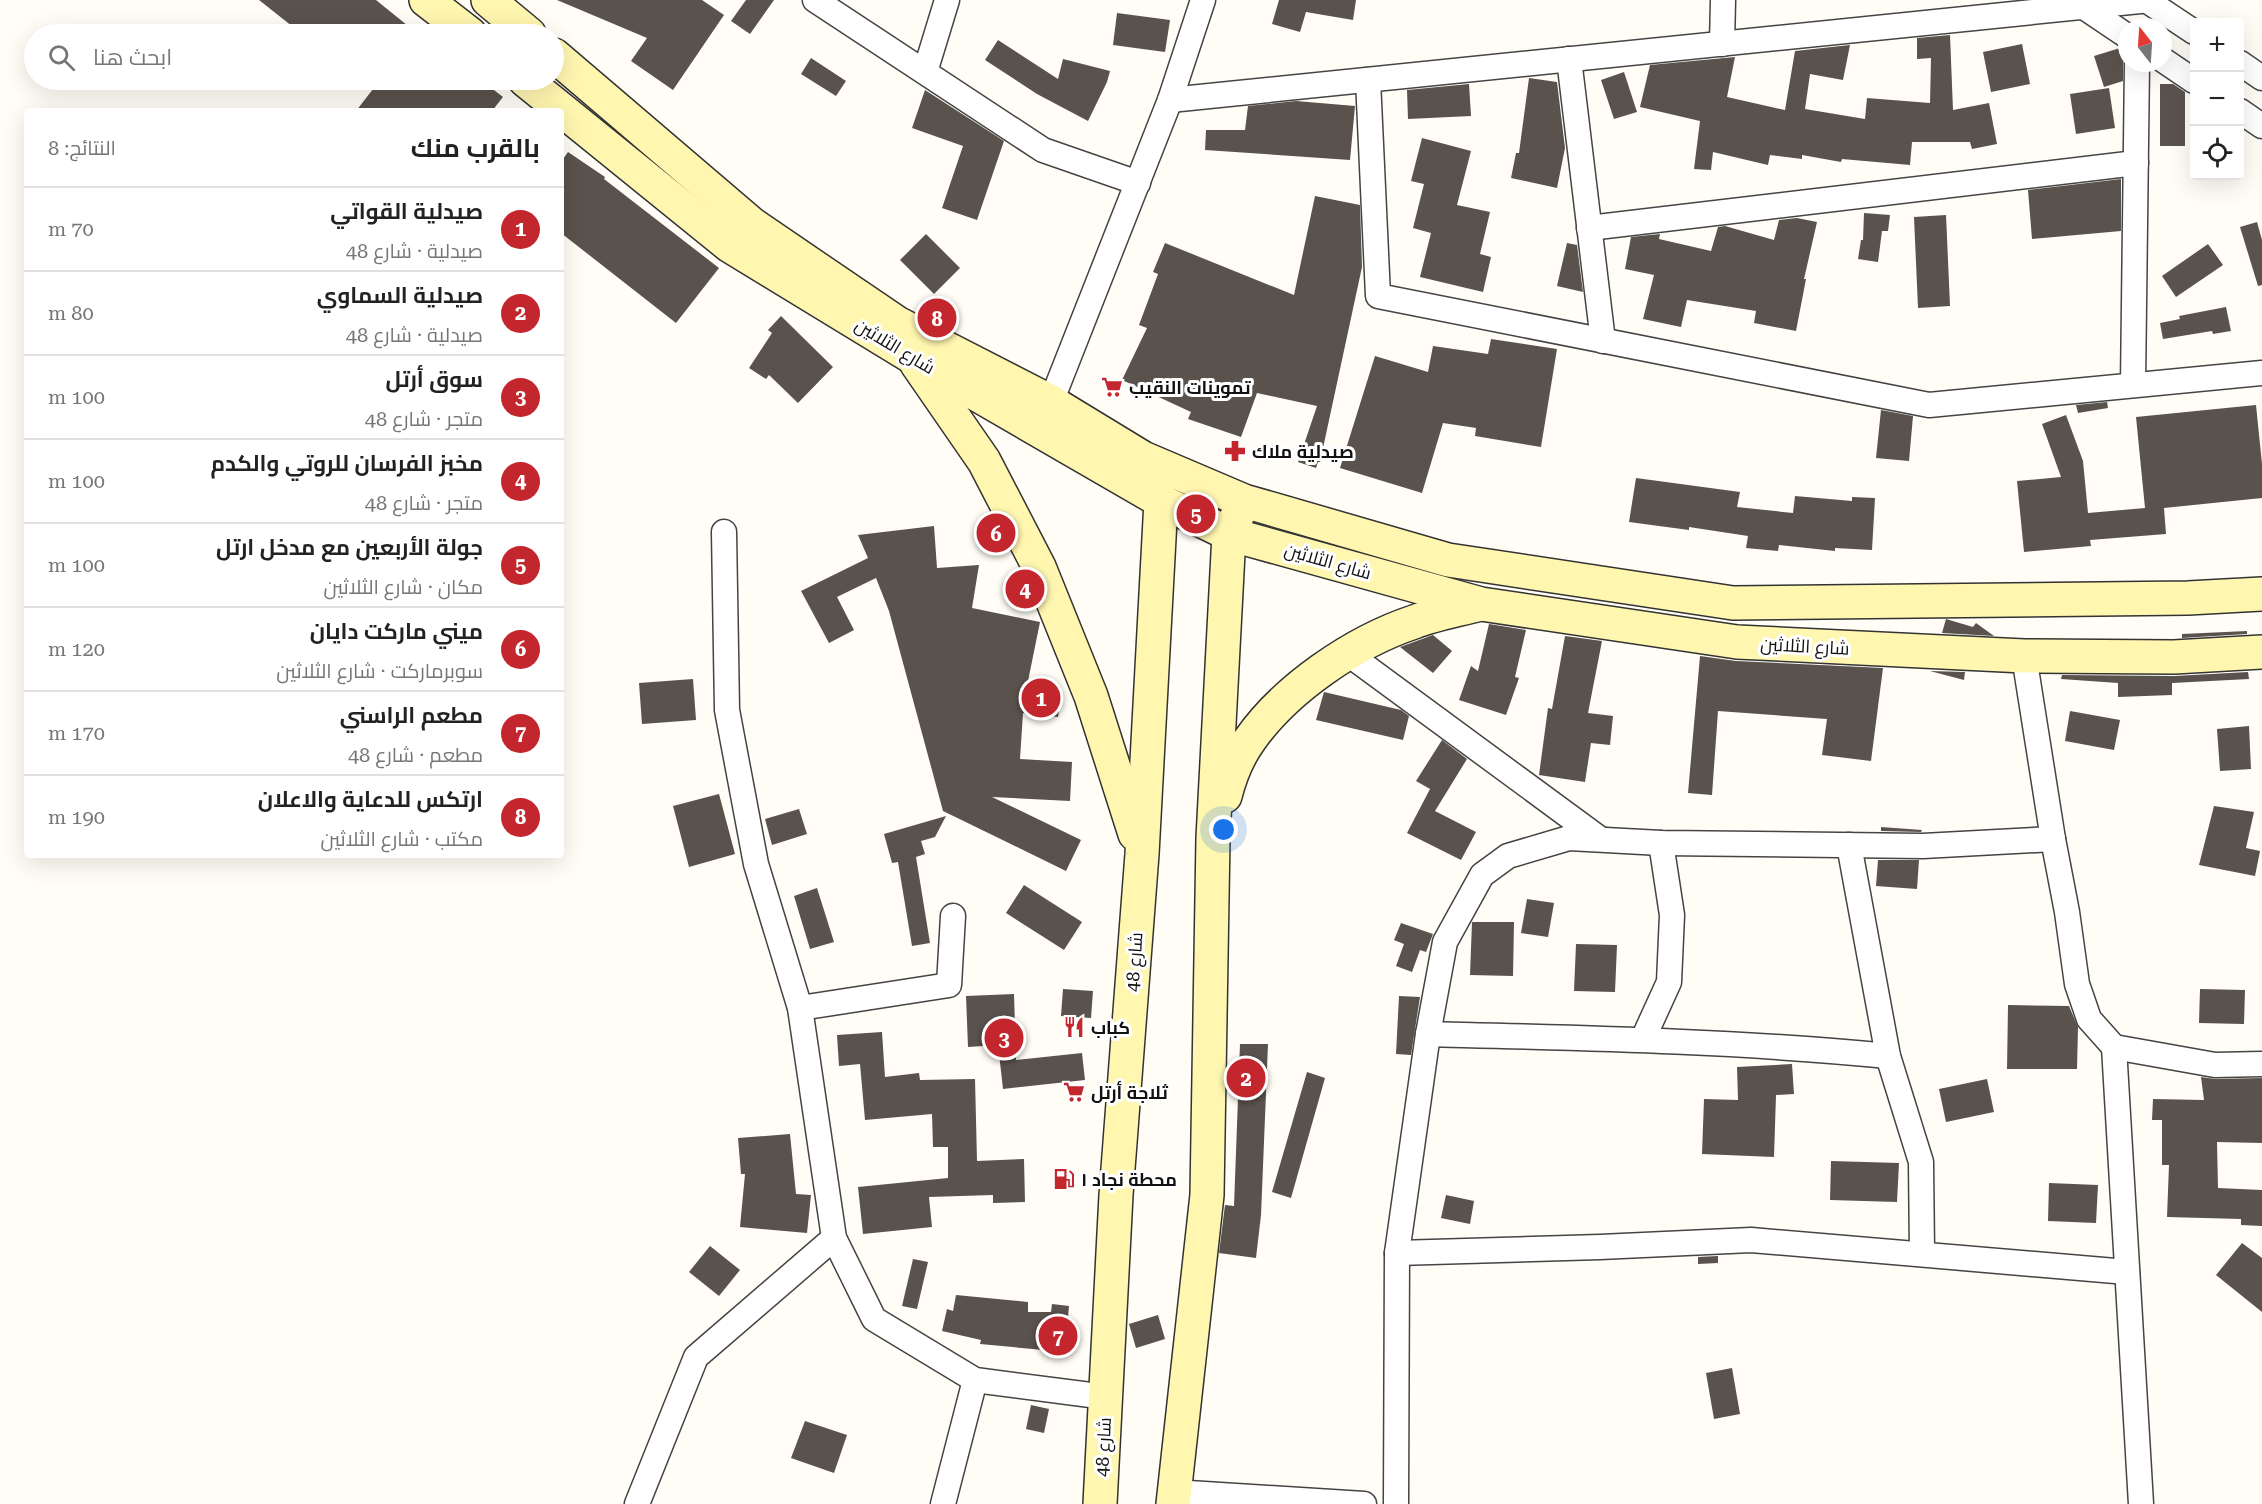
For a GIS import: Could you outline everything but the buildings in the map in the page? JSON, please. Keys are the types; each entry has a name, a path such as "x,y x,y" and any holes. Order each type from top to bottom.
{"main road":[{"path":"488,0 517,24"},
{"name":"شارع الثلاثين","path":"564,64 753,225 897,323 1051,402 1143,458 1244,501 1448,560 1733,603 2188,598 2262,594"},
{"name":"شارع الثلاثين","path":"537,90 560,108"},
{"name":"شارع الثلاثين","path":"564,112 730,246 912,357 1161,501 1229,534 1481,604 1737,642 2024,656 2174,657 2262,652"},
{"path":"912,357 984,461 1039,567 1091,696 1142,854"},
{"name":"شارع 48","path":"1100,1504 1117,1183 1142,854 1161,501 1143,458"},
{"path":"1173,1498 1207,1195 1213,838 1229,534 1244,501"},
{"path":"1213,838 1232,771 1249,741 1276,709 1347,653 1377,636 1414,622 1481,604"}],"street":[{"path":"815,0 1043,150 1138,183"},
{"path":"925,72 947,0"},
{"path":"1051,402 1170,100 1203,0"},
{"path":"1722,44 1723,0"},
{"path":"1170,100 1722,44 2078,3 2148,0 2190,29"},
{"path":"2078,3 2118,30"},
{"path":"1569,59 1603,340"},
{"path":"2172,66 2190,78"},
{"path":"2244,66 2262,78"},
{"path":"2133,385 2137,72"},
{"path":"1368,80 1378,296 1929,405 2262,373"},
{"path":"2244,114 2262,126"},
{"path":"1589,228 2136,163"},
{"path":"724,532 727,710 756,864 800,1008 834,1238 874,1319 975,1380 1106,1397"},
{"path":"1347,653 1600,839"},
{"path":"2024,656 2077,984 2089,1019 2114,1047 2215,1065 2262,1064"},
{"path":"1396,1504 1397,1253 1428,1034 1445,942 1482,875 1508,856 1569,838 1661,843 1923,846 2052,839"},
{"path":"1643,1040 1669,982 1672,915 1661,843"},
{"path":"1849,845 1888,1056 1922,1162 1922,1253"},
{"path":"800,1008 948,985 952,916"},
{"path":"1428,1034 1643,1040 1888,1056"},
{"path":"2114,1047 2141,1504"},
{"path":"637,1504 696,1357 834,1238"},
{"path":"1397,1253 1751,1240 2127,1272"},
{"path":"943,1504 975,1380"},
{"path":"1173,1498 1364,1504"}],"place":[{"name":"ارتكس للدعاية والاعلان","path":"937,318"},
{"name":"تموينات النقيب","path":"1112,387"},
{"name":"صيدلية ملاك","path":"1235,451"},
{"name":"جولة الأربعين مع مدخل ارتل","path":"1196,514"},
{"name":"ميني ماركت دايان","path":"996,533"},
{"name":"مخبز الفرسان للروتي والكدم","path":"1025,589"},
{"name":"صيدلية القواتي","path":"1041,698"},
{"name":"كباب","path":"1074,1027"},
{"name":"سوق أرتل","path":"1004,1038"},
{"name":"صيدلية السماوي","path":"1246,1078"},
{"name":"ثلاجة أرتل","path":"1074,1092"},
{"name":"محطة نجاد ١","path":"1064,1179"},
{"name":"مطعم الراسني","path":"1058,1336"}]}
